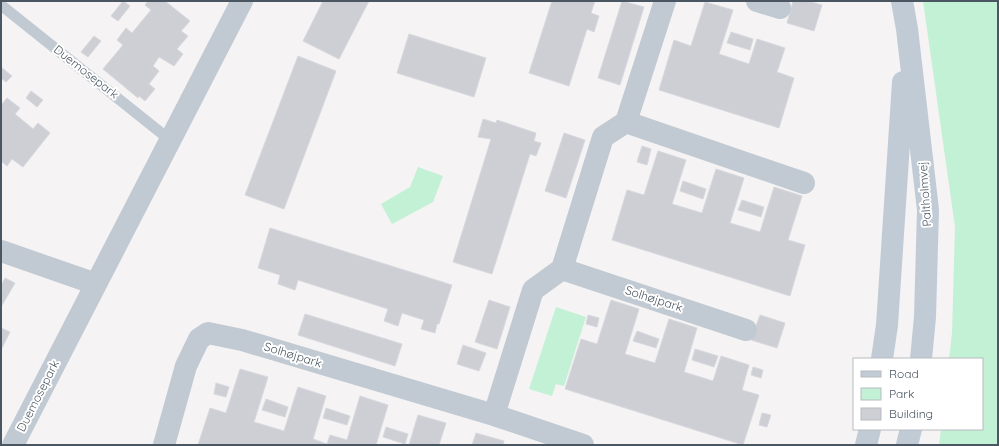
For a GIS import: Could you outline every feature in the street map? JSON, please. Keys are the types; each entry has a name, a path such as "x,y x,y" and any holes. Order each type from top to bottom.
{"street":[{"name":"Duemosepark","path":"13,445 242,1"},
{"path":"494,414 533,290 562,269 603,137 626,122 665,1"},
{"path":"757,1 780,8"},
{"name":"Paltholmvej","path":"902,1 907,29 928,210 925,317 921,358"},
{"name":"Paltholmvej","path":"882,358 887,325 907,29"},
{"path":"626,122 804,183"},
{"path":"1,251 96,284"},
{"name":"Solhøjpark","path":"562,269 746,330"},
{"name":"Solhøjpark","path":"164,445 186,366 199,339 208,334 242,340 494,414 583,445"},
{"path":"866,445 870,430"},
{"path":"907,445 911,430"}],"lane":[{"name":"Duemosepark","path":"1,5 170,140"}],"green space":[{"path":"923,1 998,1 998,445 939,445 941,430 983,430 983,358 949,358 952,333 955,227"},
{"path":"418,167 443,176 433,202 392,224 381,204 410,187"},
{"path":"556,307 586,317 564,386 556,384 552,396 529,389"}],"building":[{"path":"123,1 130,6 118,21 111,16"},
{"path":"148,1 165,1 190,21 181,31 188,36 177,49 183,54 174,66 159,57 153,66 159,71 149,84 155,89 145,101 139,96 138,98 103,69 123,45 117,40 126,28 132,33 151,10 145,5"},
{"path":"323,1 369,1 339,59 303,41"},
{"path":"552,1 595,1 591,13 599,16 594,32 587,29 569,86 529,73"},
{"path":"622,1 644,7 620,85 598,78"},
{"path":"793,1 808,1 822,5 814,31 787,23"},
{"path":"705,2 733,10 719,54 749,64 757,39 785,48 777,72 794,78 779,128 659,90 674,40 691,46"},
{"path":"731,32 753,39 750,50 727,43"},
{"path":"409,34 486,58 474,97 397,73"},
{"path":"94,36 101,41 88,57 81,52"},
{"path":"298,56 336,71 284,209 245,195"},
{"path":"1,67 12,76 6,82 1,78"},
{"path":"31,91 43,100 37,107 26,98"},
{"path":"7,98 20,108 15,114 33,129 38,123 50,133 23,167 12,159 7,166 1,161 1,103 2,104"},
{"path":"483,119 496,123 497,120 536,133 534,141 541,143 536,156 530,154 492,274 453,262 491,139 478,137"},
{"path":"564,133 585,140 566,198 545,191"},
{"path":"642,146 651,149 647,165 637,162"},
{"path":"658,151 686,160 672,204 702,213 716,169 744,178 730,223 760,232 774,187 802,196 788,240 805,245 790,296 612,240 627,190 644,195"},
{"path":"683,181 706,189 703,199 680,191"},
{"path":"742,200 764,207 761,217 738,210"},
{"path":"270,228 452,285 435,333 421,329 424,320 402,313 398,326 384,321 388,309 298,280 295,290 278,284 280,275 258,268"},
{"path":"5,278 15,283 1,307 1,286"},
{"path":"489,300 510,307 497,349 475,342"},
{"path":"611,300 639,309 625,354 655,363 669,319 697,328 684,372 713,381 721,356 749,365 742,390 759,395 743,445 565,389 581,339 597,344"},
{"path":"305,314 402,344 395,366 298,335"},
{"path":"588,315 599,318 597,327 586,324"},
{"path":"760,315 785,323 777,348 751,340"},
{"path":"1,328 10,332 1,350"},
{"path":"637,331 659,339 656,348 633,341"},
{"path":"463,345 486,353 479,371 457,364"},
{"path":"695,349 718,356 714,367 692,360"},
{"path":"753,367 763,370 761,378 751,375"},
{"path":"240,369 268,377 254,422 284,431 298,387 326,396 313,439 327,444 330,435 347,440 360,396 388,405 376,445 198,445 210,408 226,413"},
{"path":"216,383 229,387 226,397 214,394"},
{"path":"266,399 288,407 285,417 262,410"},
{"path":"326,408 350,416 347,425 323,418"},
{"path":"762,413 771,415 767,427 759,425"},
{"path":"418,415 446,423 439,445 409,445"},
{"path":"386,427 408,434 405,444 383,437"},
{"path":"476,433 504,441 503,445 472,445"}]}
